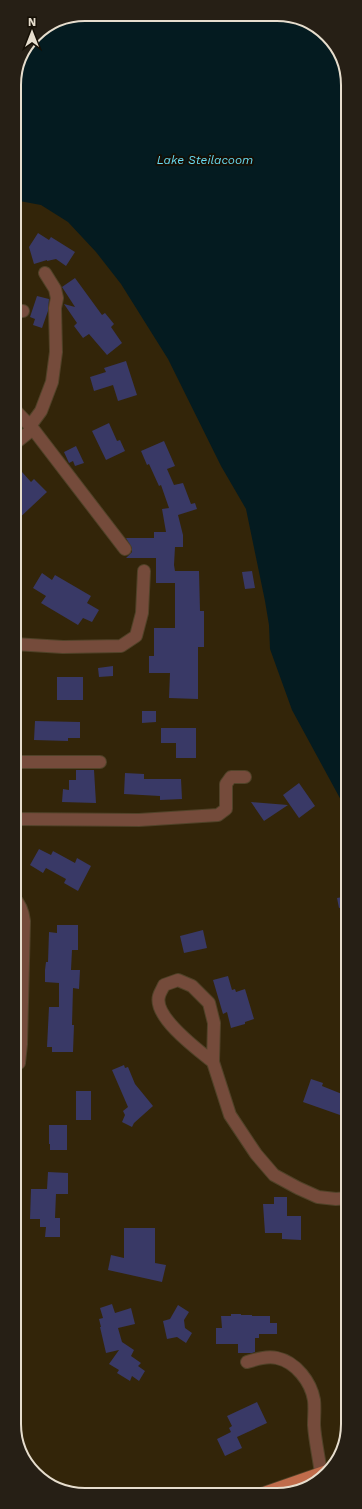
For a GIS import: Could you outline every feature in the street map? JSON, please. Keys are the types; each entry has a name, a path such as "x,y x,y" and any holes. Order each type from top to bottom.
{"main road":[{"path":"289,1487 299,1484"}],"street":[{"path":"21,438 32,428 41,411 52,382 56,352 56,298 55,289 45,274"},
{"path":"21,416 32,428 125,549"},
{"path":"21,644 63,647 121,646 136,636 142,613 144,571"},
{"path":"21,762 100,762"},
{"path":"21,819 139,820 218,816 226,809 226,784 230,777 245,777"},
{"path":"21,908 24,921 21,1044"},
{"path":"213,1062 189,1043 163,1016 158,997 164,985 178,980 192,986 209,1003 214,1023 213,1062 230,1116 256,1154 274,1176 318,1196 341,1199"},
{"path":"247,1362 265,1358 277,1358 287,1361 296,1368 304,1378 311,1389 314,1399 314,1425 325,1466"}],"water":[{"name":"Lake Steilacoom","path":"85,21 277,21 298,24 313,32 328,46 339,68 341,85 341,800 292,710 270,649 269,625 265,601 246,509 221,466 168,359 121,284 96,252 68,222 41,205 21,201 21,81 23,68 30,52 52,52 52,30 73,22"}],"building":[{"path":"38,233 49,240 51,237 75,252 66,266 56,259 34,264 29,247"},
{"path":"75,278 102,315 105,313 114,324 111,327 122,343 107,355 89,334 83,338 74,326 77,323 64,304 75,307 62,287"},
{"path":"37,296 49,299 48,311 42,328 33,325 35,319 30,317"},
{"path":"126,361 137,395 118,401 113,385 94,391 90,377 106,372 104,368"},
{"path":"109,423 117,441 120,440 125,451 106,460 92,431"},
{"path":"164,441 175,466 167,469 174,485 183,483 191,504 195,503 197,509 178,515 183,535 183,547 175,547 174,565 175,571 199,571 200,611 204,611 204,647 198,647 198,699 169,698 170,673 149,673 149,656 154,656 154,628 175,628 175,583 156,583 156,558 126,558 132,552 132,548 126,538 154,538 154,532 166,532 162,509 169,508 161,485 159,486 141,451"},
{"path":"76,446 84,463 75,466 73,461 69,463 64,452"},
{"path":"22,472 31,482 34,479 47,492 21,516 21,498"},
{"path":"252,571 255,588 245,589 242,572"},
{"path":"42,573 52,580 55,575 91,596 87,603 99,610 92,622 83,618 78,625 41,603 46,596 33,588"},
{"path":"113,666 113,676 99,677 98,668"},
{"path":"57,677 83,677 83,700 57,700"},
{"path":"142,711 156,711 156,722 142,723"},
{"path":"35,721 80,722 80,738 68,738 68,741 34,740"},
{"path":"161,728 196,728 196,758 176,758 176,743 161,743"},
{"path":"76,770 94,770 96,803 62,802 63,789 69,790 69,780 76,780"},
{"path":"125,773 144,774 144,779 181,779 182,799 160,800 160,796 124,794"},
{"path":"299,783 315,806 299,818 283,795"},
{"path":"251,802 288,805 264,821"},
{"path":"39,849 51,855 53,851 75,863 77,858 91,866 78,891 64,883 66,879 46,868 43,873 30,865"},
{"path":"341,897 341,908 339,908 337,898"},
{"path":"57,925 78,925 78,950 72,950 71,970 80,970 79,989 73,988 73,1052 52,1052 52,1047 47,1047 49,1007 59,1007 59,983 45,982 46,962 48,962 49,932 57,933"},
{"path":"203,930 207,948 184,953 180,936"},
{"path":"228,976 232,990 235,989 236,992 245,989 254,1019 245,1022 245,1024 231,1028 227,1012 223,1014 213,980"},
{"path":"124,1065 125,1068 128,1067 135,1084 153,1106 134,1123 132,1127 122,1122 125,1115 123,1111 128,1107 112,1070"},
{"path":"311,1079 323,1083 322,1086 341,1094 341,1112 340,1115 303,1102"},
{"path":"76,1091 91,1091 91,1120 76,1120"},
{"path":"49,1125 67,1125 67,1150 50,1150"},
{"path":"48,1172 68,1173 68,1194 56,1194 55,1218 60,1218 60,1237 45,1237 46,1227 40,1227 40,1219 30,1219 31,1189 47,1189"},
{"path":"274,1197 287,1197 287,1216 301,1216 301,1240 282,1239 282,1233 265,1233 263,1204 274,1204"},
{"path":"124,1228 155,1228 155,1263 166,1265 162,1282 108,1270 111,1255 124,1258"},
{"path":"112,1304 115,1313 131,1308 135,1324 118,1328 122,1342 134,1350 131,1356 141,1363 138,1366 145,1371 139,1381 132,1376 130,1381 117,1373 119,1370 109,1364 119,1350 106,1353 99,1319 103,1318 100,1308"},
{"path":"178,1305 189,1312 184,1320 185,1328 192,1333 186,1343 177,1337 167,1339 163,1321 170,1319"},
{"path":"231,1314 270,1316 270,1323 277,1323 277,1334 259,1334 259,1338 255,1338 255,1352 252,1353 238,1353 238,1344 216,1344 216,1328 222,1328 221,1316 231,1316"},
{"path":"257,1402 267,1423 237,1437 242,1448 225,1456 217,1439 231,1432 229,1428 232,1426 227,1416"}]}
